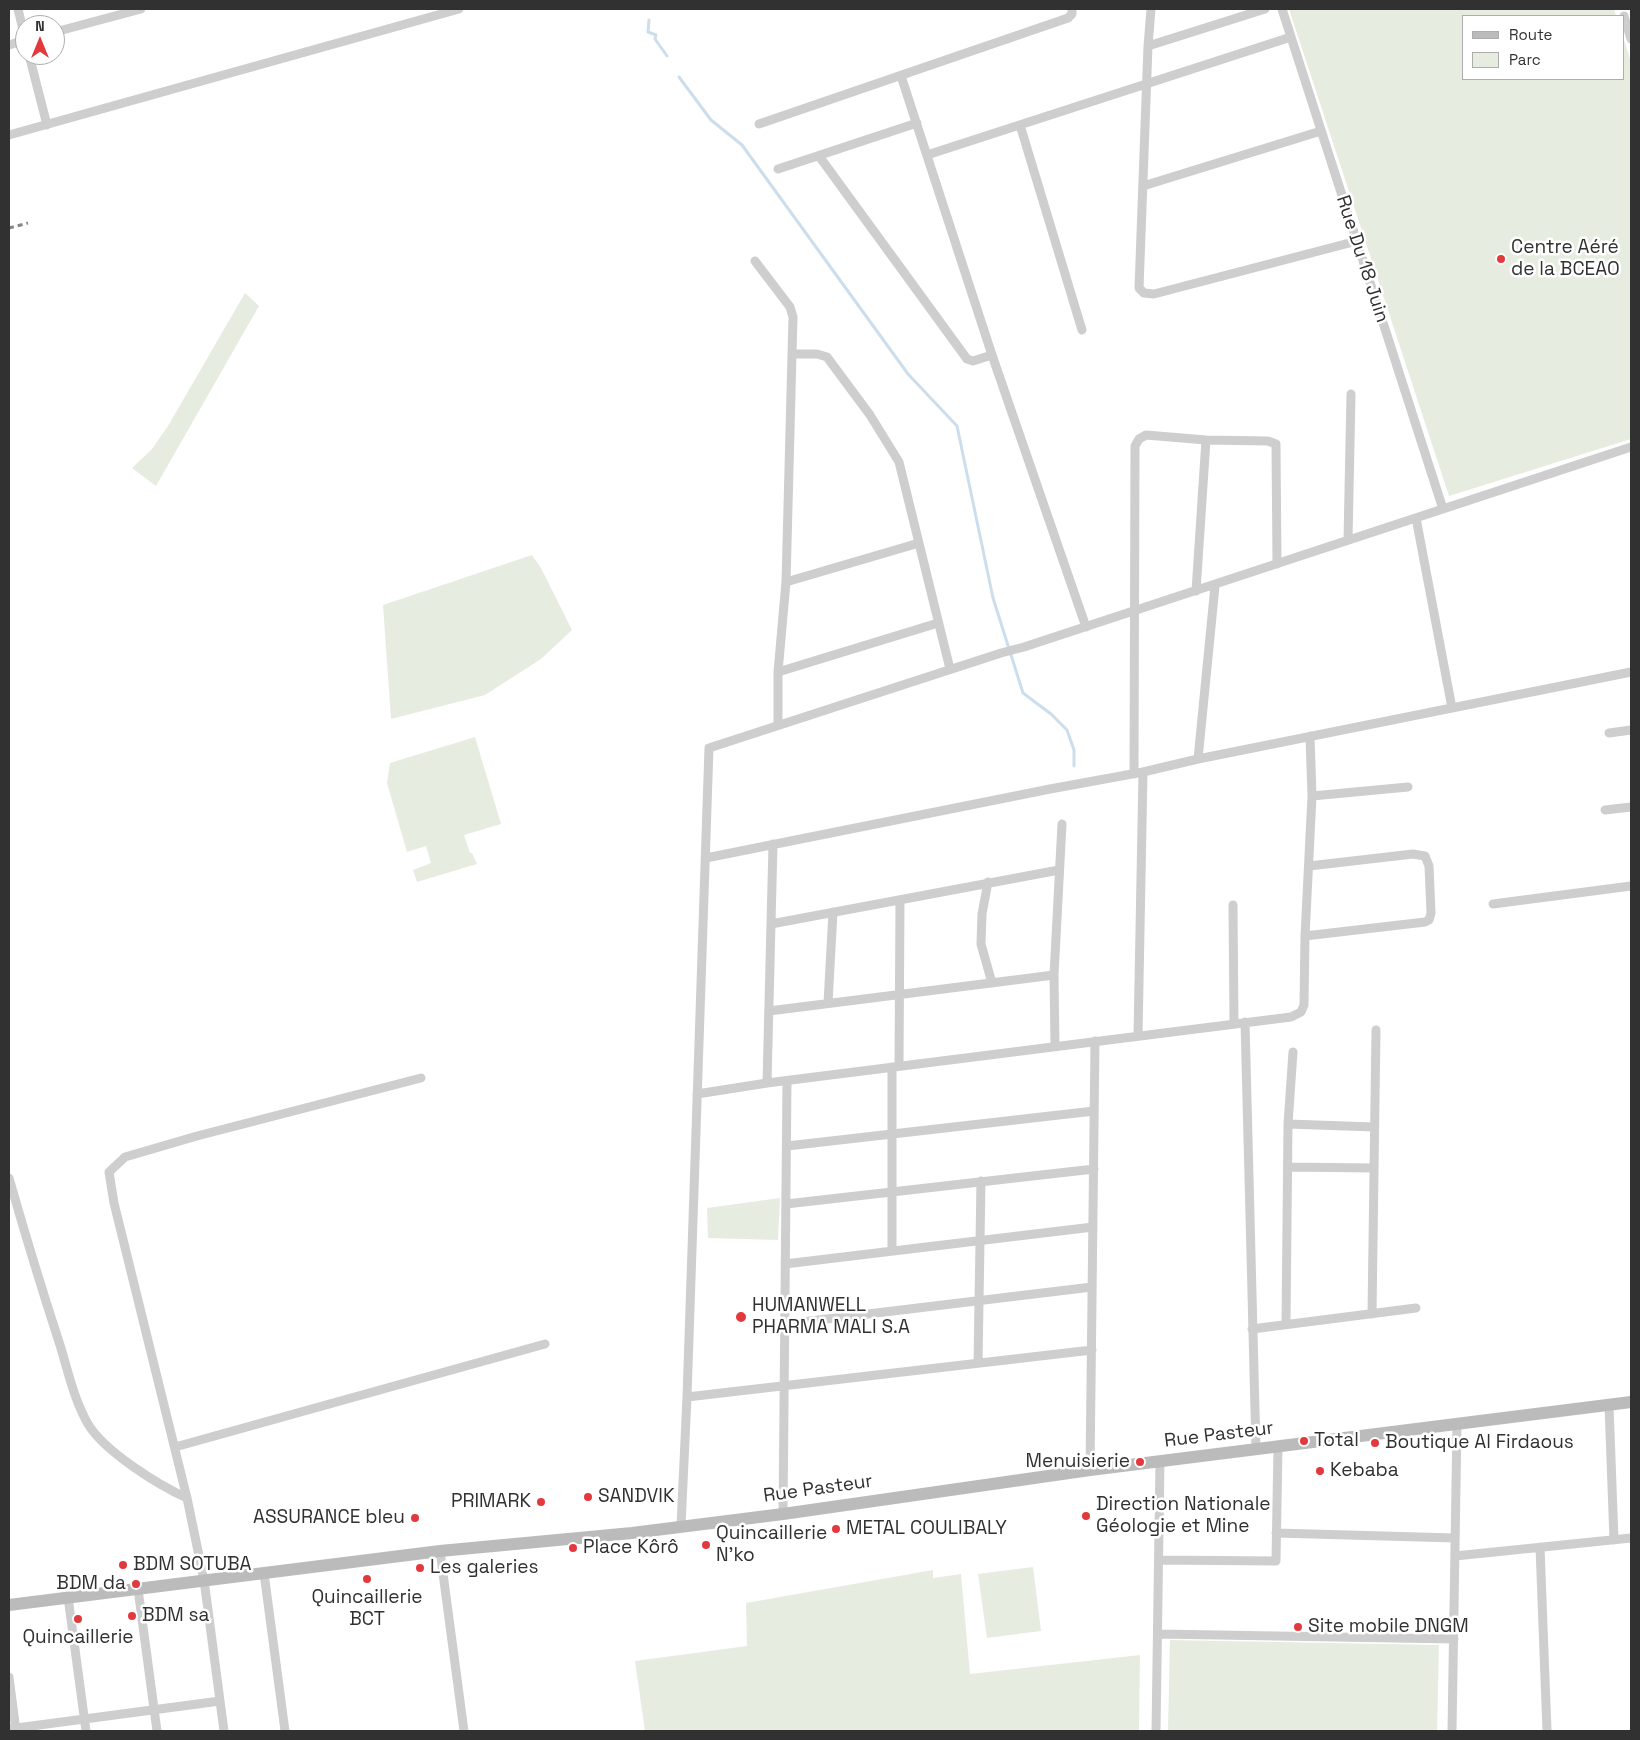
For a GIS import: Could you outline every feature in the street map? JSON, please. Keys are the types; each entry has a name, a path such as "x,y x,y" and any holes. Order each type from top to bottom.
{"main road":[{"name":"Rue Pasteur","path":"9,1605 440,1551 632,1533 783,1514 1090,1470 1631,1402"}],"street":[{"path":"65,29 142,9"},
{"path":"9,135 459,9"},
{"path":"759,124 1068,18 1072,14 1072,9"},
{"path":"1151,9 1139,288 1144,293 1154,294 1357,241"},
{"path":"1148,46 1265,9"},
{"name":"Rue Du 18 Juin","path":"1282,9 1443,509"},
{"path":"1625,19 1631,39"},
{"path":"927,155 1291,36"},
{"path":"32,65 47,125"},
{"path":"901,76 992,355 1086,627"},
{"path":"778,169 917,123"},
{"path":"1020,125 1082,330"},
{"path":"1143,186 1321,131"},
{"path":"819,156 967,360 973,361 992,355"},
{"path":"755,261 790,307 793,317 786,582 778,672 778,725"},
{"path":"792,354 817,354 827,357 870,415 899,462 950,669"},
{"path":"1348,540 1350,394"},
{"path":"1138,1036 1139,773 1134,611 1135,446 1139,439 1146,435 1206,440 1268,441 1276,444 1277,564"},
{"path":"1196,591 1206,440"},
{"path":"681,1526 709,748 950,669 1214,586 1631,446"},
{"path":"1416,518 1452,708"},
{"path":"786,582 919,543"},
{"path":"1198,759 1214,586"},
{"path":"778,672 938,623"},
{"path":"706,858 1139,773 1310,736 1631,672"},
{"path":"1610,733 1631,730"},
{"path":"697,1094 767,1083 1291,1017 1301,1012 1304,1005 1305,936 1312,796 1310,736"},
{"path":"1312,796 1408,787"},
{"path":"1604,810 1631,807"},
{"path":"1055,1046 1054,975 1062,824"},
{"path":"767,1083 773,844"},
{"path":"1305,936 1426,922 1430,920 1431,913 1429,866 1424,856 1413,854 1309,866"},
{"path":"771,924 1059,870"},
{"path":"988,882 982,914 981,944 992,983"},
{"path":"1493,904 1631,886"},
{"path":"892,1251 893,1133 900,994 900,900"},
{"path":"1233,905 1234,1023"},
{"path":"828,1003 833,912"},
{"path":"769,1011 1054,975"},
{"path":"1245,1022 1256,1449"},
{"path":"1372,1314 1376,1030"},
{"path":"1090,1470 1095,1041"},
{"path":"1286,1324 1288,1124 1293,1052"},
{"path":"224,1731 204,1580 175,1447 114,1203 109,1172 125,1157 421,1078"},
{"path":"783,1514 787,1081"},
{"path":"786,1146 1094,1111"},
{"path":"1288,1124 1374,1127"},
{"path":"1288,1167 1374,1168"},
{"path":"786,1204 1094,1169"},
{"path":"9,1178 76,1397 89,1424 106,1446 168,1489 187,1498"},
{"path":"978,1363 981,1181"},
{"path":"786,1264 1093,1227"},
{"path":"785,1324 1092,1287"},
{"path":"1252,1328 1416,1308"},
{"path":"175,1447 545,1344"},
{"path":"687,1397 1092,1350"},
{"path":"1609,1405 1614,1540"},
{"path":"1452,1731 1457,1424"},
{"path":"1159,1560 1276,1561 1278,1446"},
{"path":"1156,1731 1160,1461"},
{"path":"1276,1533 1455,1538"},
{"path":"1455,1556 1631,1538"},
{"path":"1540,1547 1547,1731"},
{"path":"440,1551 464,1731"},
{"path":"264,1573 285,1731"},
{"path":"138,1589 157,1731"},
{"path":"68,1597 86,1731"},
{"path":"1158,1634 1454,1639"},
{"path":"9,1677 13,1729 220,1700"}],"green space":[{"name":"Centre Aéré de la BCEAO","path":"1289,9 1614,9 1616,15 1462,15 1462,80 1625,80 1625,43 1631,62 1631,439 1449,496"},
{"path":"245,293 259,306 156,486 132,468 152,449 168,426"},
{"path":"532,555 541,568 572,630 541,659 485,695 391,719 383,605"},
{"path":"475,737 501,824 464,835 470,853 472,853 477,864 417,882 413,870 431,863 426,846 407,852 387,783 390,763"},
{"path":"780,1198 778,1240 708,1238 707,1208"},
{"path":"1033,1567 1041,1631 987,1638 978,1574"},
{"path":"933,1570 933,1578 961,1574 970,1674 1140,1655 1139,1731 645,1731 635,1661 747,1646 746,1603"},
{"path":"1170,1640 1439,1645 1437,1731 1168,1731"}],"waterway":[{"path":"649,20 648,32 656,35 655,39 667,56"},
{"path":"679,77 711,120 742,145 908,374 957,426 993,598 1023,693 1051,714 1067,730 1074,750 1074,766"}],"railway":[{"path":"9,228 28,223"}],"place":[{"name":"Centre Aéré de la BCEAO","path":"1501,259"},
{"name":"HUMANWELL PHARMA MALI S.A","path":"741,1317"},
{"name":"Total","path":"1304,1441"},
{"name":"Boutique Al Firdaous","path":"1375,1443"},
{"name":"Menuisierie","path":"1140,1462"},
{"name":"Kebaba","path":"1320,1471"},
{"name":"SANDVIK","path":"588,1497"},
{"name":"PRIMARK","path":"541,1502"},
{"name":"Direction Nationale Géologie et Mine","path":"1086,1516"},
{"name":"ASSURANCE bleu","path":"415,1518"},
{"name":"METAL COULIBALY","path":"836,1529"},
{"name":"Quincaillerie N'ko","path":"706,1545"},
{"name":"Place Kôrô","path":"573,1548"},
{"name":"BDM SOTUBA","path":"123,1565"},
{"name":"Les galeries","path":"420,1568"},
{"name":"Quincaillerie BCT","path":"367,1579"},
{"name":"BDM da","path":"136,1584"},
{"name":"BDM sa","path":"132,1616"},
{"name":"Quincaillerie","path":"78,1619"},
{"name":"Site mobile DNGM","path":"1298,1627"}]}
